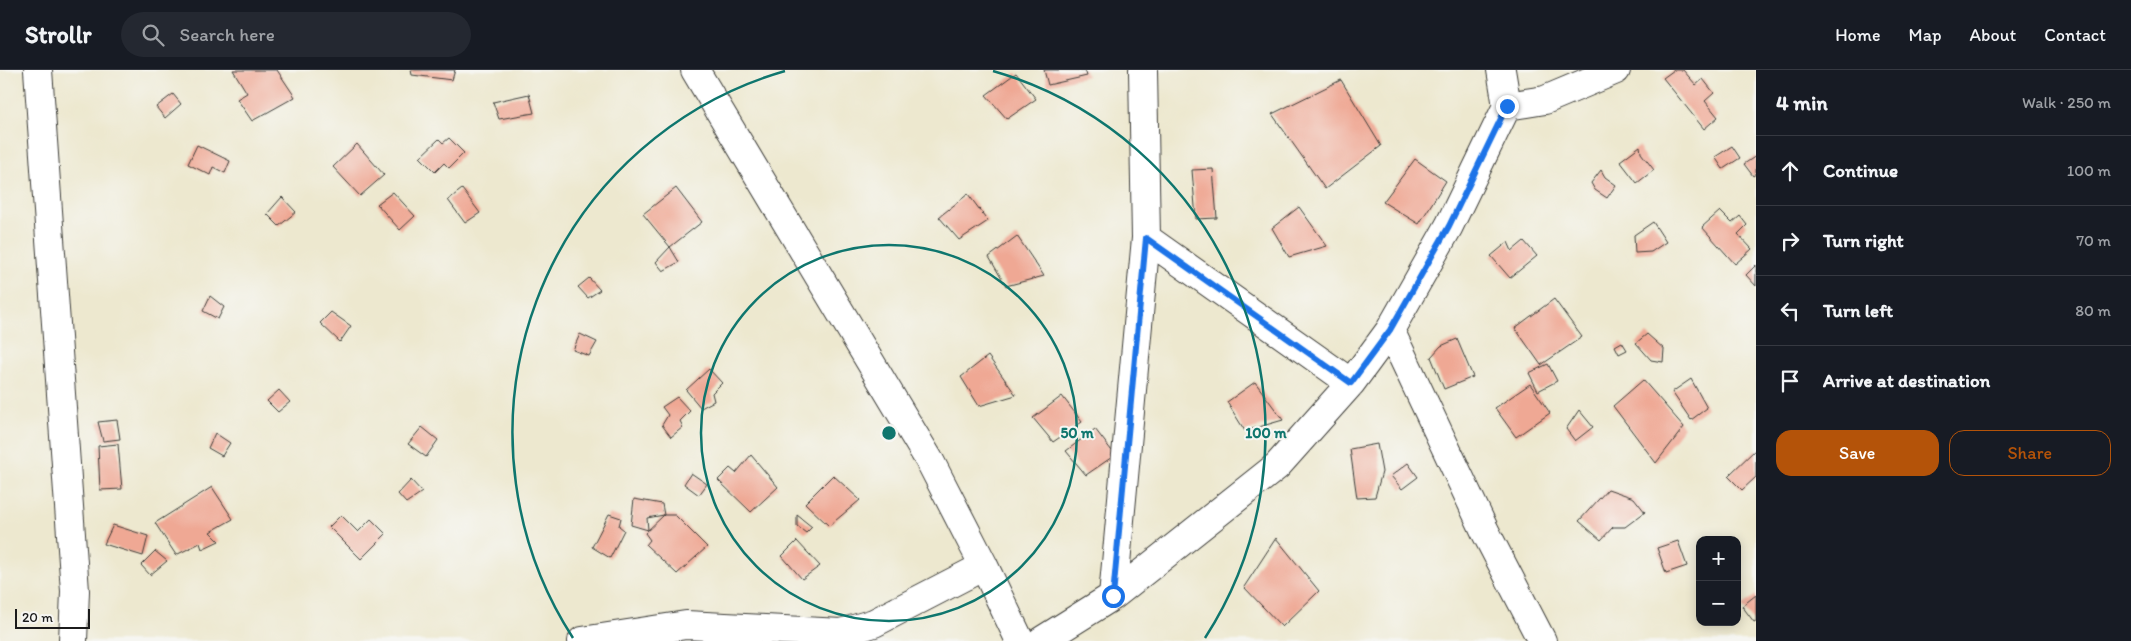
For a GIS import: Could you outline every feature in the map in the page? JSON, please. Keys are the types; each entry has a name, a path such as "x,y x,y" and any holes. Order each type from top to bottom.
{"street":[{"path":"38,70 75,591 74,640"},
{"path":"695,70 931,463 1020,641"},
{"path":"1113,596 1146,238 1142,70"},
{"path":"1041,641 1113,596 1277,466 1351,383 1390,330 1449,226 1507,106 1501,70"},
{"path":"1507,106 1545,100 1616,70"},
{"path":"1146,238 1351,383"},
{"path":"1390,330 1484,531 1542,641"},
{"path":"582,641 685,633 841,633 874,623 984,566"}],"building":[{"path":"233,70 277,70 295,97 252,121 237,99 247,93"},
{"path":"411,70 455,70 452,80 412,75"},
{"path":"1044,70 1085,70 1087,76 1048,85"},
{"path":"1674,70 1683,70 1696,85 1703,79 1714,93 1705,101 1718,117 1704,129 1663,78"},
{"path":"1016,73 1036,99 1007,119 986,95"},
{"path":"1341,80 1381,146 1325,189 1272,114"},
{"path":"173,94 181,104 165,118 156,107"},
{"path":"529,94 534,113 499,119 493,102"},
{"path":"449,138 464,153 449,168 444,163 435,172 420,157 439,139 443,143"},
{"path":"357,144 384,175 360,196 333,167"},
{"path":"197,145 230,161 225,173 213,167 210,175 188,164"},
{"path":"1640,146 1641,153 1654,170 1637,183 1620,161"},
{"path":"1732,146 1740,158 1723,169 1715,157"},
{"path":"1756,156 1756,174 1753,176 1744,164"},
{"path":"1415,159 1446,181 1419,224 1383,202"},
{"path":"1213,169 1217,218 1196,219 1192,170"},
{"path":"1601,170 1605,177 1616,185 1607,198 1595,190 1591,183"},
{"path":"676,188 702,222 670,247 643,214"},
{"path":"462,189 480,213 465,223 448,200"},
{"path":"393,192 415,216 400,230 377,204"},
{"path":"968,194 988,221 959,240 939,217"},
{"path":"282,197 296,212 279,226 267,214"},
{"path":"1299,207 1327,246 1289,257 1272,228"},
{"path":"1720,211 1732,223 1740,216 1747,225 1738,234 1752,249 1735,264 1702,227"},
{"path":"1653,222 1666,242 1651,252 1635,253 1634,235"},
{"path":"1017,236 1044,276 1006,286 989,257"},
{"path":"1524,241 1537,256 1510,278 1491,256 1508,242 1512,251"},
{"path":"670,247 679,262 663,271 656,262"},
{"path":"1756,265 1756,286 1746,275"},
{"path":"589,278 600,290 588,298 578,287"},
{"path":"210,296 224,307 218,319 203,311"},
{"path":"1554,299 1582,337 1541,365 1515,328"},
{"path":"331,312 351,326 340,342 320,323"},
{"path":"580,334 597,342 589,356 573,350"},
{"path":"1647,334 1664,349 1663,362 1651,360 1636,343"},
{"path":"1457,339 1473,377 1444,389 1431,357 1441,346"},
{"path":"1622,342 1627,350 1619,354 1615,346"},
{"path":"988,356 1016,395 979,406 961,377"},
{"path":"1548,364 1557,381 1538,391 1529,373"},
{"path":"709,369 722,383 712,393 714,401 701,408 686,390"},
{"path":"1691,379 1707,408 1691,420 1672,392"},
{"path":"1643,380 1684,427 1656,463 1613,406"},
{"path":"1255,382 1283,420 1245,431 1227,402"},
{"path":"1530,384 1550,413 1516,437 1495,408"},
{"path":"279,390 290,402 278,412 267,401"},
{"path":"1062,396 1082,422 1053,442 1033,418"},
{"path":"677,397 690,411 680,421 683,427 671,437 662,425 668,415 662,407"},
{"path":"1579,410 1593,427 1575,441 1566,429"},
{"path":"117,420 120,439 103,441 98,422"},
{"path":"422,427 438,440 426,457 408,444"},
{"path":"1095,429 1115,455 1086,475 1066,451"},
{"path":"215,433 230,443 222,456 208,448"},
{"path":"118,444 122,489 100,490 98,446"},
{"path":"1377,444 1382,472 1375,497 1357,498 1350,449"},
{"path":"1756,449 1756,477 1742,490 1728,476"},
{"path":"751,455 778,487 751,512 718,480 730,468 736,473"},
{"path":"1408,463 1418,477 1402,489 1391,476"},
{"path":"691,473 707,484 699,495 684,484"},
{"path":"833,475 860,500 829,526 805,503"},
{"path":"411,480 422,492 406,503 398,494"},
{"path":"212,487 233,519 210,532 219,541 202,549 200,543 176,555 155,523"},
{"path":"1608,489 1634,498 1645,512 1625,527 1613,527 1601,540 1579,521"},
{"path":"634,499 662,504 664,515 647,518 648,530 631,525"},
{"path":"609,514 621,518 619,526 624,530 610,558 592,547"},
{"path":"341,515 358,532 371,519 386,534 361,559 329,527"},
{"path":"664,515 675,515 707,547 677,574 646,545 650,540 645,533"},
{"path":"797,515 812,527 806,533 797,526"},
{"path":"113,525 148,536 143,556 104,544"},
{"path":"1276,538 1319,591 1282,627 1244,587"},
{"path":"797,541 820,566 802,579 782,556"},
{"path":"1678,541 1687,566 1666,573 1657,548"},
{"path":"155,551 167,561 150,575 141,565"},
{"path":"1756,595 1756,621 1754,622 1742,606"}],"route":[{"path":"1113,596 1146,238 1351,383 1390,330 1449,226 1507,106"}]}
